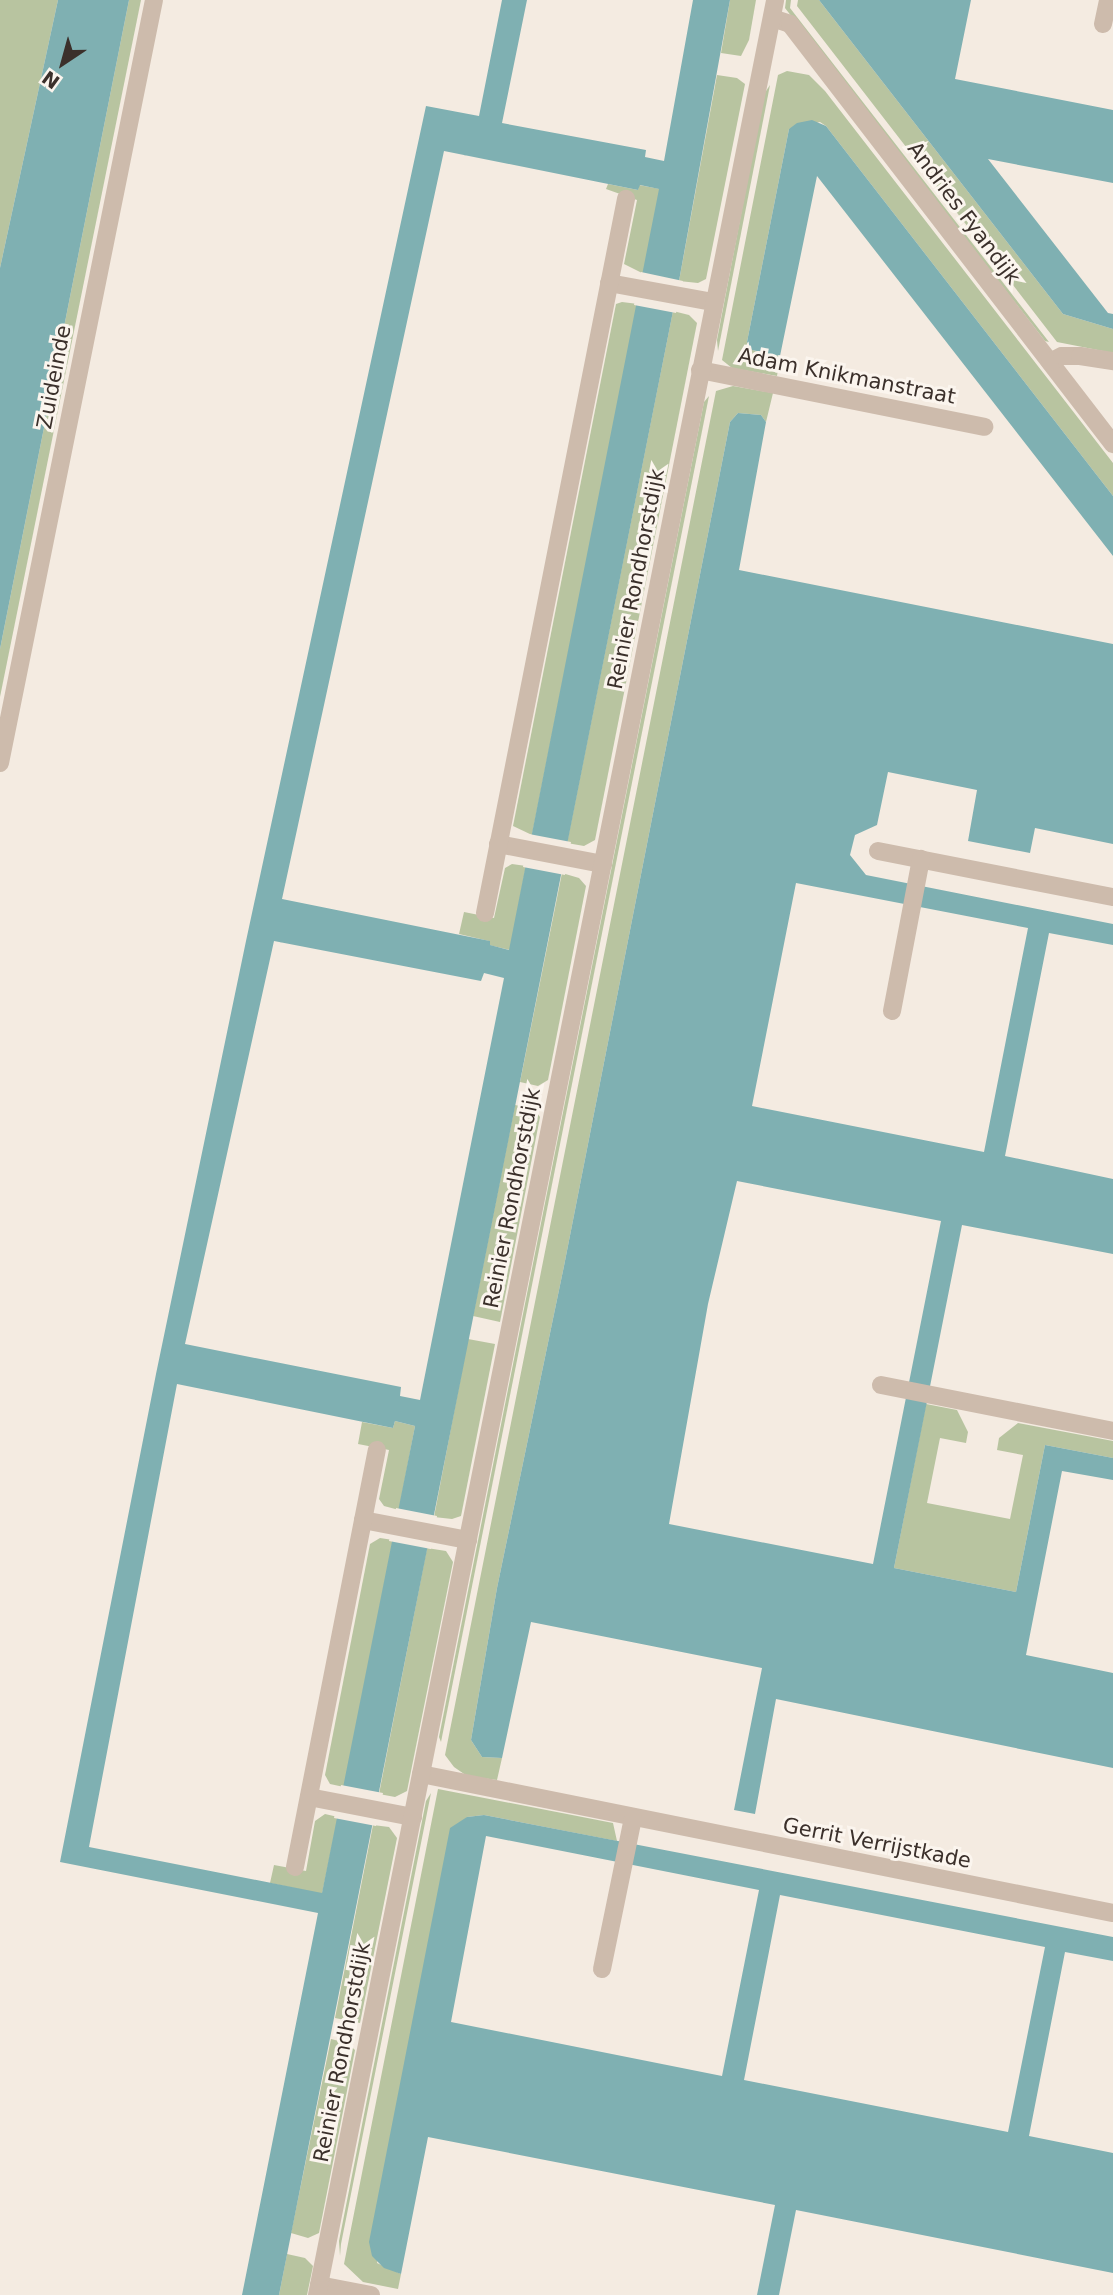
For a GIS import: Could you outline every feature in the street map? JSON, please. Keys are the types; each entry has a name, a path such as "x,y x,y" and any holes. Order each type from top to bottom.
{"street":[{"name":"Zuideinde","path":"0,763 154,0"},
{"path":"1103,24 1108,0"},
{"name":"Reinier Rondhorstdijk","path":"318,2290 773,9"},
{"name":"Andries Fyandijk","path":"773,9 790,24 1113,444"},
{"path":"485,913 626,199"},
{"path":"609,283 713,302"},
{"path":"1050,362 1062,356 1113,361"},
{"name":"Adam Knikmanstraat","path":"701,370 984,427"},
{"path":"498,844 603,864"},
{"path":"878,851 920,867 1113,897"},
{"path":"891,1011 920,867"},
{"path":"881,1385 1113,1431"},
{"path":"296,1867 318,1798 363,1520 377,1450"},
{"path":"363,1520 468,1541"},
{"name":"Gerrit Verrijstkade","path":"421,1774 631,1826 1113,1913"},
{"path":"318,1798 413,1817"},
{"path":"602,1969 631,1826"},
{"path":"318,2290 371,2295"}],"green space":[{"path":"0,0 58,0 0,268"},
{"path":"129,0 141,0 0,697 0,649"},
{"path":"730,0 756,0 749,40 741,56 721,53"},
{"path":"786,0 791,0 790,8 1049,342 1045,341 785,8"},
{"path":"798,0 819,0 1063,314 1113,329 1113,353 1057,342 797,6"},
{"path":"787,71 809,75 825,91 1113,463 1113,496 826,126 820,122 789,129 747,342 752,350 780,356 777,376 732,368 722,360 778,75"},
{"path":"717,75 737,78 745,84 706,279 698,283 679,281"},
{"path":"770,85 718,351 717,340 764,94"},
{"path":"608,184 638,190 639,185 660,189 644,274 624,264 637,200 606,189"},
{"path":"616,304 638,304 532,835 513,826"},
{"path":"673,311 689,315 697,323 595,840 584,846 567,843"},
{"path":"733,386 773,393 766,422 761,415 738,413 730,422 564,1266 497,1588 471,1740 482,1757 502,1758 497,1780 467,1776 454,1767 445,1755 716,391"},
{"path":"709,396 441,1742 439,1737 704,402"},
{"path":"512,864 526,866 510,950 489,945 489,941 459,934 464,912 494,918 505,868"},
{"path":"562,873 579,878 586,886 548,1080 538,1086 520,1082"},
{"path":"515,1105 534,1109 540,1117 500,1322 473,1316"},
{"path":"468,1339 495,1344 461,1516 452,1519 434,1517"},
{"path":"926,1404 957,1410 968,1432 966,1443 940,1438 927,1503 1010,1519 1023,1455 997,1450 999,1438 1018,1423 1113,1441 1113,1458 1045,1445 1016,1592 894,1568"},
{"path":"395,1421 415,1426 399,1510 384,1506 379,1499 389,1450 358,1444 362,1422 393,1428"},
{"path":"380,1538 393,1540 344,1787 330,1784 325,1775 370,1544"},
{"path":"427,1548 446,1551 453,1562 407,1791 395,1797 379,1794"},
{"path":"438,1789 613,1823 617,1841 484,1815 467,1817 377,2263 401,2274 398,2289 363,2282 344,2264"},
{"path":"431,1793 340,2256 339,2241 426,1801"},
{"path":"325,1814 338,1817 322,1894 270,1883 274,1865 306,1871 315,1821"},
{"path":"373,1825 389,1827 397,1838 360,2023 335,2018"},
{"path":"331,2039 347,2043 355,2050 319,2233 308,2238 291,2233"},
{"path":"287,2254 305,2258 313,2266 307,2295 279,2295"}],"water":[{"path":"58,0 129,0 0,649 0,268"},
{"path":"502,0 527,0 502,123 646,150 645,157 664,161 693,0 730,0 679,281 279,2295 242,2295 318,1913 60,1862 156,1374 246,941 426,106 479,116","holes":["444,151 638,190 640,185 659,189 509,950 490,945 490,941 282,899","274,941 481,981 484,973 504,978 420,1400 400,1396 401,1387 185,1344","177,1384 393,1428 395,1421 415,1426 322,1893 89,1847"]},
{"path":"819,0 971,0 955,79 1113,110 1113,183 988,159 1108,313 1113,314 1113,329 1063,314"},
{"path":"812,120 826,126 1113,496 1113,556 817,176 780,356 752,350 747,342 789,129 797,123"},
{"path":"738,413 761,415 766,422 739,570 1113,644 1113,844 1035,828 1030,853 968,841 977,790 888,772 877,825 855,835 850,855 866,875 1113,924 1113,945 1049,933 1005,1156 1113,1179 1113,1254 962,1225 894,1568 1016,1592 1045,1445 1113,1458 1113,1480 1062,1471 1026,1655 1113,1673 1113,1768 776,1699 755,1814 734,1810 762,1668 531,1622 502,1758 482,1757 471,1740 497,1588 564,1266 730,422","holes":["796,883 1028,928 984,1152 752,1106","737,1181 941,1221 873,1564 669,1524 708,1304"]},
{"path":"484,1815 1113,1937 1113,1961 1065,1952 1029,2136 1113,2153 1113,2273 796,2210 779,2295 757,2295 775,2205 428,2137 401,2274 384,2268 372,2256 369,2242 450,1828 467,1817","holes":["486,1836 759,1890 722,2076 451,2022","780,1895 1045,1947 1008,2132 744,2080"]}],"pier":[{"path":"641,272 683,281 676,313 634,305"},
{"path":"529,834 571,842 565,875 523,867"},
{"path":"396,1508 437,1516 431,1549 389,1541"},
{"path":"341,1785 383,1793 376,1826 334,1818"}]}
